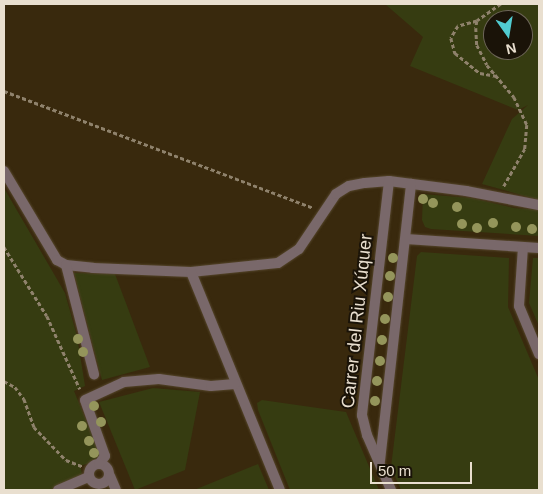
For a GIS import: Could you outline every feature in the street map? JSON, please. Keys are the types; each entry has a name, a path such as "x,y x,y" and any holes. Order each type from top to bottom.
{"street":[{"path":"4,171 50,252 66,266 94,374"},
{"path":"66,266 191,272 278,263 299,249 322,211 336,194 349,186 389,181 499,196 539,205"},
{"name":"Carrer del Riu Xúquer","path":"389,181 362,415 367,435 391,490"},
{"name":"Carrer del Riu Xúquer","path":"380,462 411,184"},
{"path":"406,239 539,248"},
{"path":"523,247 519,306 539,354"},
{"path":"191,272 235,384 280,490"},
{"path":"91,479 105,456 85,400 124,382 159,379 211,386 235,384"},
{"path":"99,464 107,467 116,490"},
{"path":"58,490 91,479 102,484 110,476"}],"path":[{"path":"498,76 480,73 455,53 451,38 458,26 477,21 501,4"},
{"path":"477,21 477,46 487,65 514,97 526,125 525,149 499,196"},
{"path":"4,91 322,211"},
{"path":"4,247 47,316 85,400"},
{"path":"4,381 15,387 24,399 34,427 66,460 91,479"}],"green space":[{"path":"385,4 539,4 539,200 482,184 512,119 528,105 518,110 410,66 423,37"},
{"path":"4,188 65,293 77,336 85,386 74,391 102,459 80,466 82,473 79,478 49,490 4,490"},
{"path":"423,194 471,198 514,208 539,210 539,236 431,229 425,227 422,220"},
{"path":"421,252 509,258 508,307 539,380 539,490 401,490 391,467 417,256"},
{"path":"533,258 539,258 539,326 529,303"},
{"path":"74,273 115,274 150,367 102,380"},
{"path":"153,388 200,392 185,470 135,490 99,402"},
{"path":"262,400 346,412 379,490 290,490 258,410 257,403"},
{"path":"258,464 269,490 194,490"}]}
